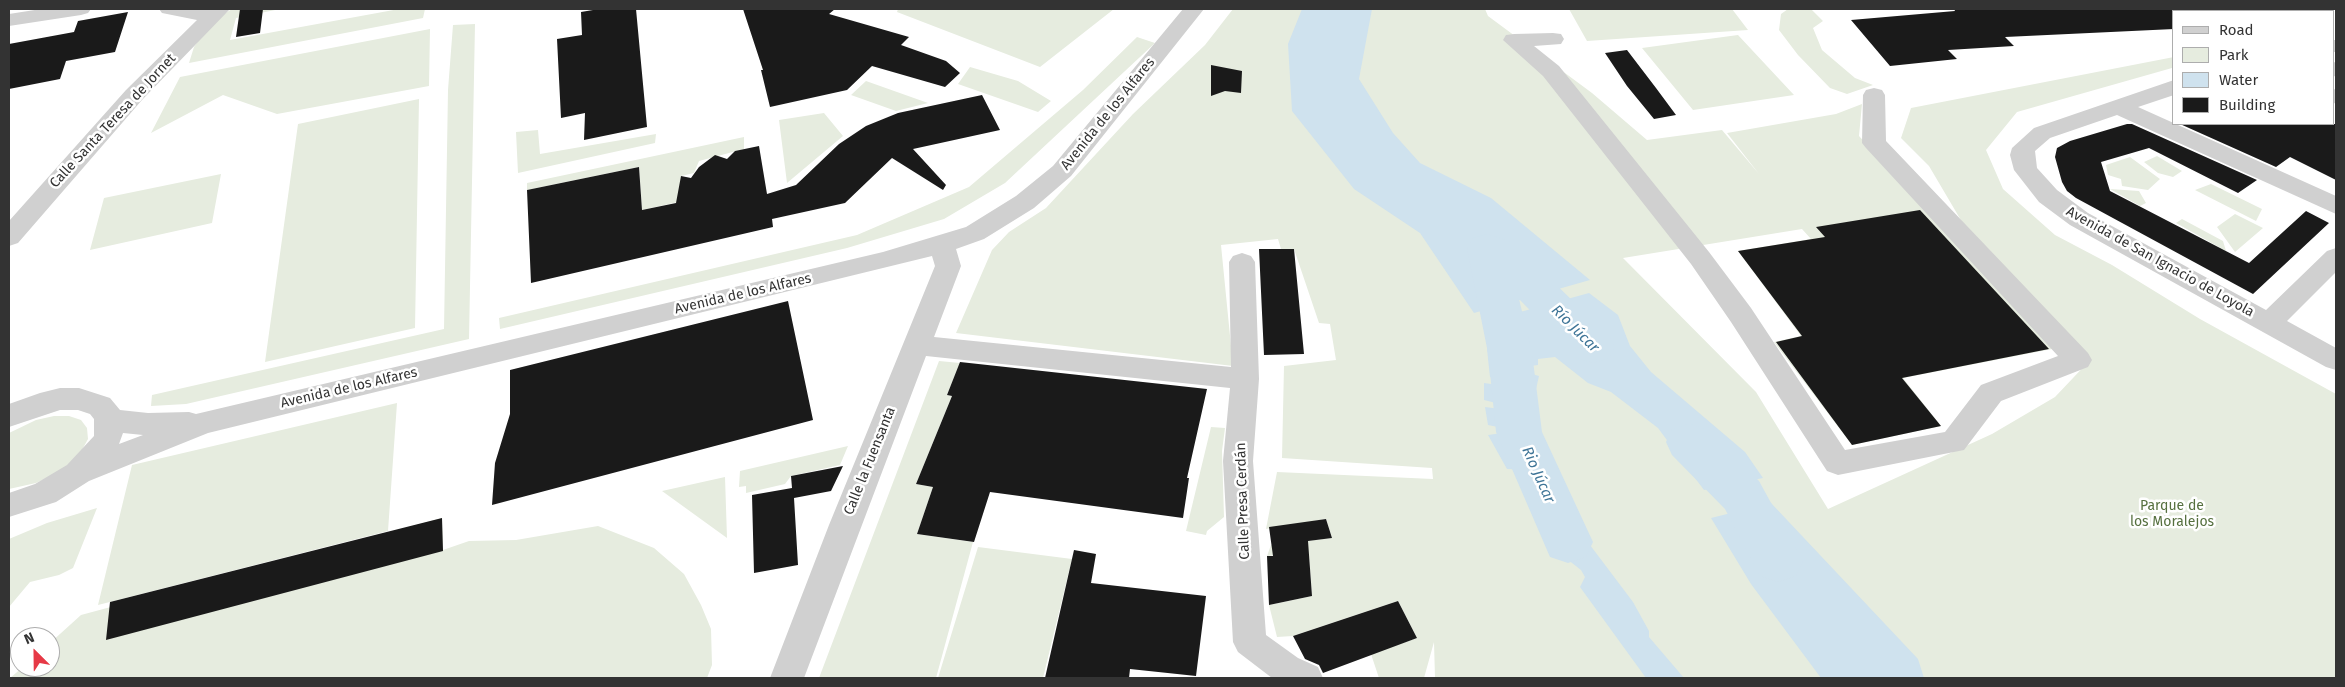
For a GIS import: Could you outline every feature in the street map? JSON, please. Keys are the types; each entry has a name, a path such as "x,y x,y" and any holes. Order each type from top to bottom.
{"street":[{"path":"9,20 81,9"},
{"path":"169,9 216,12"},
{"name":"Avenida de los Alfares","path":"78,473 203,423 942,245 975,233 1002,218 1057,175 1194,9"},
{"name":"Calle Santa Teresa de Jornet","path":"9,237 134,95 216,12"},
{"path":"1522,47 1551,71 1607,140 1742,315 1838,463 1954,442 1991,393 2078,360 1874,143 1874,95"},
{"name":"Avenida de San Ignacio de Loyola","path":"2172,88 2050,130 2032,139 2024,148 2022,156 2026,170 2034,182 2062,207 2095,229 2336,360"},
{"path":"2117,106 2336,206"},
{"name":"Calle la Fuensanta","path":"787,678 845,525 948,266 942,245"},
{"path":"2269,323 2336,257"},
{"name":"Calle Presa Cerdán","path":"1242,262 1245,379 1238,461 1250,642 1286,669 1306,678"},
{"path":"917,345 1245,379"},
{"path":"9,406 70,399 87,400 100,406 108,415 110,431 105,443 91,462 78,473 45,493 9,505"},
{"path":"9,416 50,401"},
{"name":"Avenida de los Alfares","path":"109,420 148,424 203,423"}],"green space":[{"path":"232,9 280,9 236,18 230,40 399,9 425,9 423,18 189,63 194,47 211,22"},
{"path":"898,9 1114,9 1040,67 897,12"},
{"name":"Parque de los Moralejos","path":"1233,9 1485,9 1488,16 1592,93 1647,140 1722,130 1759,174 1727,133 1836,114 1862,104 1859,136 2057,348 1903,378 1941,426 1852,445 1774,342 1801,336 1738,251 1811,239 1802,229 1623,258 1756,392 1828,509 1992,434 2055,397 2091,359 1962,222 1929,166 1901,138 1911,108 2172,57 2172,68 2017,112 1986,150 2003,189 2055,235 2112,265 2200,319 2336,394 2336,678 1435,678 1434,642 1424,678 1379,678 1371,654 1417,638 1398,601 1293,636 1277,637 1269,605 1312,596 1309,556 1288,554 1267,556 1271,545 1332,538 1326,519 1266,529 1277,472 1433,479 1432,468 1282,458 1284,366 1336,360 1330,324 1319,323 1294,249 1281,249 1278,239 1221,245 1233,366 956,333 992,250 1009,232 1046,208 1133,114 1205,45"},
{"path":"1569,9 1732,9 1748,30 1587,41"},
{"path":"1788,9 1811,9 1823,21 1813,28 1822,50 1855,78 1873,85 1847,94 1830,88 1798,55 1779,30 1781,14"},
{"path":"475,24 469,339 186,404 151,406 152,395 444,329 448,90 453,25"},
{"path":"430,29 429,86 277,114 223,95 151,133 180,77"},
{"path":"1738,35 1794,95 1693,110 1642,48"},
{"path":"1137,37 1155,43 1005,183 944,219 847,248 500,329 499,318 857,235 969,187 1083,90"},
{"path":"970,67 1018,81 1051,101 1038,112 958,84"},
{"path":"866,81 928,103 896,111 851,95"},
{"path":"419,99 415,328 265,362 298,124"},
{"path":"824,113 843,136 787,183 779,120"},
{"path":"538,130 540,154 656,134 655,143 518,173 516,132"},
{"path":"744,137 744,149 699,161 694,173 681,176 678,202 642,210 639,167 527,190 527,183"},
{"path":"2157,156 2182,171 2173,177 2158,173 2144,162"},
{"path":"2130,157 2160,179 2148,190 2122,186 2121,179 2108,175 2106,165"},
{"path":"221,174 212,223 90,250 104,198"},
{"path":"2211,184 2262,209 2256,221 2195,190"},
{"path":"2110,189 2139,191 2146,203 2140,206"},
{"path":"2235,214 2263,228 2235,252 2217,227"},
{"path":"2182,219 2223,241 2226,251 2176,223"},
{"path":"939,361 960,363 947,395 952,396 916,484 933,487 917,534 973,542 936,678 819,678"},
{"path":"397,403 388,531 98,605 132,465"},
{"path":"54,416 69,416 81,420 87,428 88,439 82,450 71,463 55,474 36,483 9,489 9,433 36,420"},
{"path":"1211,427 1225,428 1222,451 1224,517 1207,531 1206,535 1186,531"},
{"path":"848,446 840,465 791,476 785,484 746,493 746,486 739,487 740,471"},
{"path":"725,477 727,538 662,491"},
{"path":"97,508 73,568 59,575 30,582 9,607 9,539 47,523"},
{"path":"442,518 443,550 469,541 516,540 598,526 654,548 684,574 701,605 711,629 712,665 707,678 10,678 60,677 60,634 81,615"},
{"path":"978,547 1072,559 1043,678 938,678"}],"water":[{"path":"1302,9 1372,9 1359,79 1393,133 1420,163 1491,198 1590,280 1474,313 1420,233 1354,189 1292,111 1288,44"},
{"path":"1589,293 1618,315 1630,346 1651,372 1745,452 1763,478 1704,490 1658,428 1611,392 1588,383 1555,357 1538,359 1538,365 1523,367 1518,370 1539,376 1534,398 1521,401 1522,409 1536,408 1531,424 1524,427 1525,434 1530,432 1551,471 1507,469 1488,435 1502,433 1503,428 1488,425 1485,407 1501,409 1500,404 1484,400 1484,383 1506,386 1504,380 1490,377 1487,349 1506,356 1502,350 1491,347 1498,337 1484,322"},
{"path":"1524,486 1554,488 1561,496 1590,545 1633,602 1649,631 1649,637 1684,678 1646,678 1580,587 1585,577 1581,570 1567,559"},
{"path":"1771,503 1918,659 1924,678 1821,678 1751,584 1711,518"}],"building":[{"path":"240,9 263,9 260,33 236,37"},
{"path":"599,9 636,9 647,127 584,140 585,113 561,118 557,39 582,35 581,12"},
{"path":"743,9 835,9 829,14 909,37 901,45 946,61 960,73 945,87 872,66 847,90 770,107 761,70 763,70"},
{"path":"1954,9 2174,10 2172,10 2172,29 2005,37 2014,46 1948,50 1957,59 1890,66 1851,20 1955,11"},
{"path":"128,12 115,52 66,61 60,79 9,89 9,44 74,32 78,21"},
{"path":"1627,50 1676,115 1654,119 1627,86 1605,53"},
{"path":"1211,65 1242,71 1241,93 1225,91 1211,96"},
{"path":"982,95 1000,130 913,149 946,185 943,190 892,158 845,203 772,219 773,227 531,283 527,190 639,167 642,210 676,203 681,176 691,178 699,167 715,155 727,159 735,151 759,146 767,194 796,185 839,144 866,126 898,113"},
{"path":"2132,124 2257,180 2238,193 2149,148 2101,162 2110,191 2249,263 2306,211 2329,223 2253,294 2076,198 2067,191 2062,182 2055,157 2057,148 2070,141"},
{"path":"2336,124 2336,180 2290,157 2276,167 2182,125"},
{"path":"1920,210 2049,349 1902,378 1941,426 1852,445 1776,342 1802,336 1738,251 1825,237 1816,227"},
{"path":"1259,249 1294,249 1304,354 1264,355"},
{"path":"788,301 813,420 492,505 495,463 510,414 510,370"},
{"path":"960,362 1207,389 1187,478 1189,478 1183,518 990,492 974,542 917,534 933,487 916,484 952,396 947,395"},
{"path":"843,466 831,491 794,498 798,565 754,573 752,495 792,488 791,476"},
{"path":"442,518 443,551 106,640 110,602"},
{"path":"1326,519 1332,538 1308,541 1312,596 1269,605 1267,556 1273,556 1269,527"},
{"path":"1074,550 1096,554 1091,583 1206,596 1196,676 1130,669 1129,678 1045,678"},
{"path":"1398,601 1417,638 1323,673 1319,665 1305,659 1293,636"}],"waterway":[{"name":"Rio Júcar","path":"1487,248 1510,353 1519,432 1568,542"},
{"name":"Río Júcar","path":"1498,252 1593,347"},
{"name":"Río Júcar","path":"1689,442 1742,495 1778,561"}]}
